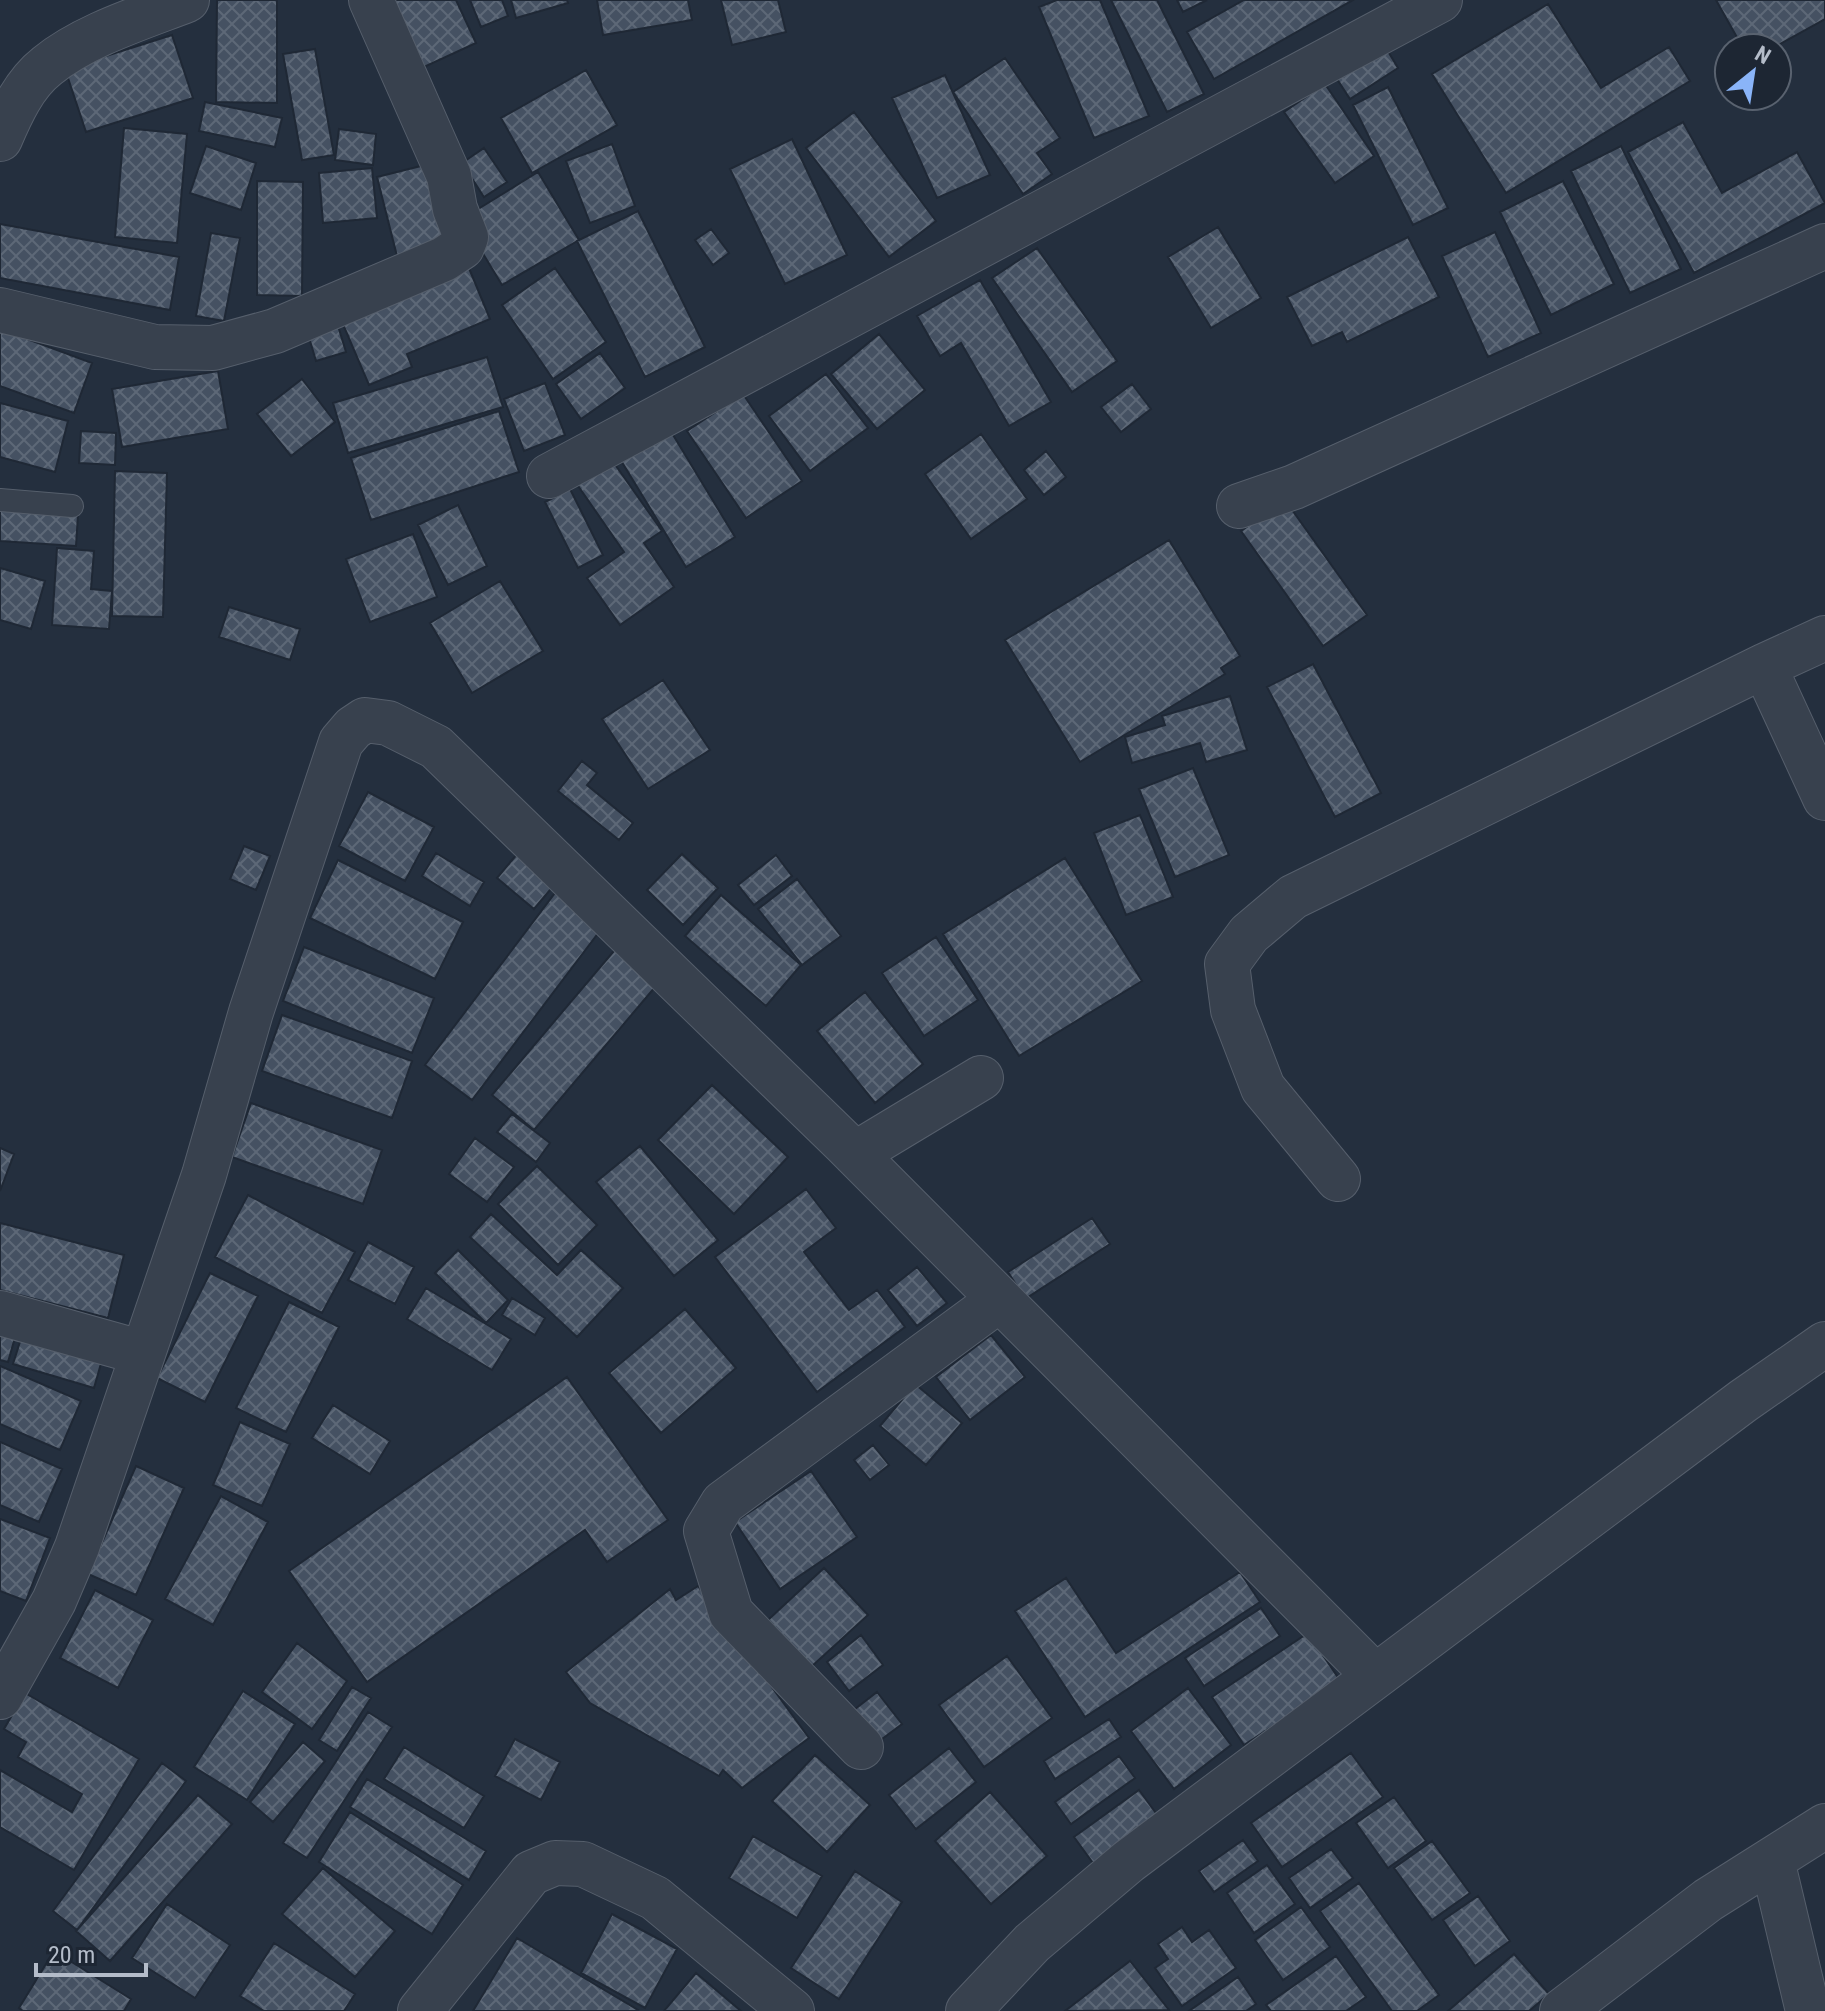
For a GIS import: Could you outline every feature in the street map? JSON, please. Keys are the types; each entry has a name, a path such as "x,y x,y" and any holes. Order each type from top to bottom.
{"street":[{"path":"0,139 27,88 46,66 106,31 187,0"},
{"path":"0,310 155,347 213,348 275,331 444,259 462,247 466,237 455,209 449,176 371,0"},
{"path":"549,476 1440,0"},
{"path":"1239,506 1294,487 1825,246"},
{"path":"1338,1179 1263,1088 1233,1010 1227,964 1249,934 1293,897 1825,638"},
{"path":"1764,666 1825,798"},
{"path":"0,1697 54,1601 77,1547 204,1175 251,1012 341,742 365,720 388,723 436,747 855,1154 1375,1676"},
{"path":"855,1154 981,1078"},
{"path":"861,1747 731,1613 706,1531 723,1503 999,1300"},
{"path":"0,1313 143,1353"},
{"path":"968,2011 1032,1943 1129,1861 1730,1411 1825,1344"},
{"path":"1562,2011 1708,1900 1825,1826"},
{"path":"1772,1860 1808,2011"},
{"path":"420,2011 531,1873 555,1863 583,1864 655,1898 792,2011"}],"lane":[{"path":"0,500 72,506"}],"building":[{"path":"217,0 277,0 277,103 216,102"},
{"path":"392,0 456,0 476,43 424,67"},
{"path":"470,0 502,0 508,16 481,27"},
{"path":"511,0 567,0 568,3 516,18"},
{"path":"597,0 688,0 692,20 603,35"},
{"path":"721,0 778,0 786,32 732,45"},
{"path":"1057,0 1100,0 1149,116 1094,138 1039,7"},
{"path":"1111,0 1157,0 1204,94 1167,112"},
{"path":"1177,0 1207,0 1183,12"},
{"path":"1244,0 1353,0 1214,79 1187,32"},
{"path":"1716,0 1825,0 1825,19 1793,37 1793,32 1734,32"},
{"path":"1548,4 1601,88 1669,47 1690,81 1506,193 1432,74"},
{"path":"172,35 193,98 86,132 65,69"},
{"path":"1386,48 1398,68 1350,99 1337,79"},
{"path":"315,49 334,155 302,160 283,54"},
{"path":"1005,58 1060,138 1037,153 1052,174 1023,194 953,92"},
{"path":"586,70 617,125 532,173 501,118"},
{"path":"945,75 990,175 937,198 892,98"},
{"path":"1325,84 1374,156 1335,183 1284,112"},
{"path":"1388,87 1448,208 1413,225 1353,105"},
{"path":"205,102 282,118 275,147 199,131"},
{"path":"854,112 936,221 889,257 806,148"},
{"path":"1683,122 1722,193 1797,152 1825,203 1694,273 1628,152"},
{"path":"124,128 187,134 177,243 115,237"},
{"path":"339,129 376,134 373,165 335,160"},
{"path":"792,139 847,255 785,284 730,169"},
{"path":"612,144 635,206 590,223 566,161"},
{"path":"206,146 256,163 241,210 190,193"},
{"path":"1621,146 1681,269 1630,293 1571,171"},
{"path":"484,148 507,182 484,197 462,163"},
{"path":"441,161 461,239 397,256 377,177"},
{"path":"372,168 377,218 323,223 319,173"},
{"path":"538,172 579,240 502,285 462,219"},
{"path":"257,181 303,182 302,296 257,295"},
{"path":"1563,181 1614,284 1551,315 1500,212"},
{"path":"638,211 705,347 645,377 577,241"},
{"path":"0,224 179,257 170,310 0,278"},
{"path":"1218,227 1261,298 1211,328 1168,257"},
{"path":"711,229 729,253 713,265 695,240"},
{"path":"1495,232 1541,333 1488,357 1442,256"},
{"path":"211,233 240,238 224,321 196,316"},
{"path":"1408,237 1439,297 1347,342 1342,332 1312,346 1287,297"},
{"path":"1037,248 1117,361 1072,392 992,278"},
{"path":"466,261 490,319 407,354 412,367 369,385 339,315"},
{"path":"555,268 606,342 553,379 502,305"},
{"path":"980,280 1051,402 1009,426 961,343 940,356 917,316"},
{"path":"335,316 346,352 316,361 305,324"},
{"path":"0,329 92,363 74,413 0,386"},
{"path":"879,334 925,390 877,429 831,374"},
{"path":"600,353 625,388 581,419 556,384"},
{"path":"487,357 503,407 348,453 333,403"},
{"path":"218,371 228,429 122,447 112,389"},
{"path":"826,374 868,428 810,471 769,416"},
{"path":"302,379 335,422 291,456 257,414"},
{"path":"545,383 565,435 524,451 504,399"},
{"path":"1132,384 1151,409 1121,432 1101,407"},
{"path":"743,394 802,481 746,518 687,431"},
{"path":"0,403 68,421 55,472 0,457"},
{"path":"499,411 519,472 371,520 351,458"},
{"path":"667,425 735,537 686,567 617,454"},
{"path":"81,431 116,433 115,465 79,463"},
{"path":"981,434 1027,499 971,539 925,474"},
{"path":"1046,451 1066,477 1044,495 1024,470"},
{"path":"609,456 662,531 644,543 674,587 620,625 587,578 624,552 574,480"},
{"path":"115,471 167,473 163,617 112,616"},
{"path":"570,489 603,555 578,568 545,502"},
{"path":"1285,500 1367,615 1323,646 1241,531"},
{"path":"458,505 487,566 448,585 418,525"},
{"path":"0,509 78,515 76,546 0,541"},
{"path":"413,534 437,597 370,622 346,559"},
{"path":"1169,540 1240,656 1221,668 1225,674 1080,762 1005,640"},
{"path":"57,548 94,551 91,589 112,591 109,629 52,625"},
{"path":"0,568 45,581 31,629 0,620"},
{"path":"500,581 543,651 472,693 430,623"},
{"path":"229,607 300,629 290,660 219,637"},
{"path":"1313,664 1381,793 1335,817 1267,687"},
{"path":"663,680 710,750 648,789 602,719"},
{"path":"1230,696 1247,750 1206,762 1200,743 1132,763 1125,737 1165,725 1162,716"},
{"path":"582,761 597,773 587,785 633,823 619,840 558,791"},
{"path":"1193,768 1229,855 1175,877 1139,789"},
{"path":"368,792 434,827 405,881 339,846"},
{"path":"1140,815 1173,897 1126,915 1094,833"},
{"path":"528,841 565,872 534,909 497,878"},
{"path":"244,846 270,856 256,890 230,879"},
{"path":"436,853 484,882 470,906 422,876"},
{"path":"682,854 718,888 683,925 647,890"},
{"path":"776,855 792,876 754,905 738,885"},
{"path":"1065,858 1142,981 1019,1056 943,934"},
{"path":"338,860 463,922 435,979 310,918"},
{"path":"797,879 841,936 802,965 758,909"},
{"path":"555,893 602,928 472,1100 425,1065"},
{"path":"721,895 801,965 766,1006 685,936"},
{"path":"936,937 978,1000 924,1036 882,973"},
{"path":"619,945 661,980 534,1130 492,1095"},
{"path":"304,947 434,998 412,1053 283,1001"},
{"path":"865,992 923,1064 875,1103 817,1031"},
{"path":"282,1015 412,1061 392,1118 262,1071"},
{"path":"712,1085 788,1157 734,1214 658,1140"},
{"path":"251,1103 382,1150 363,1204 232,1157"},
{"path":"512,1114 550,1143 536,1162 497,1132"},
{"path":"475,1138 514,1167 487,1202 449,1174"},
{"path":"640,1146 718,1240 674,1276 596,1182"},
{"path":"0,1148 14,1154 0,1191"},
{"path":"537,1166 597,1225 558,1265 498,1204"},
{"path":"806,1189 836,1228 804,1252 849,1310 877,1290 905,1327 817,1392 715,1257"},
{"path":"248,1195 355,1252 322,1313 215,1257"},
{"path":"491,1214 557,1275 581,1250 623,1288 577,1337 470,1237"},
{"path":"1092,1218 1110,1244 1025,1299 1008,1272"},
{"path":"0,1223 124,1255 108,1318 0,1290"},
{"path":"368,1242 414,1267 395,1304 348,1280"},
{"path":"458,1250 508,1300 486,1323 435,1273"},
{"path":"917,1267 947,1303 917,1326 888,1290"},
{"path":"210,1273 258,1296 205,1402 157,1378"},
{"path":"426,1288 511,1339 492,1370 407,1319"},
{"path":"512,1298 545,1318 535,1335 502,1315"},
{"path":"289,1302 339,1327 286,1432 236,1408"},
{"path":"685,1309 736,1368 661,1433 609,1373"},
{"path":"24,1329 104,1353 94,1388 13,1364"},
{"path":"0,1330 16,1334 8,1362 0,1360"},
{"path":"991,1335 1025,1377 970,1420 936,1377"},
{"path":"0,1366 81,1401 60,1450 0,1424"},
{"path":"567,1377 668,1520 607,1562 585,1530 367,1682 289,1571"},
{"path":"915,1384 962,1423 926,1465 880,1426"},
{"path":"333,1405 390,1441 370,1474 312,1438"},
{"path":"240,1422 290,1444 262,1506 213,1485"},
{"path":"0,1442 62,1469 39,1522 0,1505"},
{"path":"873,1445 889,1465 870,1480 854,1460"},
{"path":"136,1466 184,1488 136,1595 88,1574"},
{"path":"811,1471 857,1537 780,1589 735,1522"},
{"path":"221,1496 268,1522 213,1625 165,1599"},
{"path":"0,1519 50,1538 26,1601 0,1591"},
{"path":"824,1568 868,1615 811,1667 768,1620"},
{"path":"1240,1572 1260,1602 1085,1717 1015,1611 1066,1578 1116,1653"},
{"path":"698,1586 809,1738 742,1788 723,1770 719,1776 590,1703 566,1672 670,1589 676,1600"},
{"path":"95,1590 153,1620 118,1688 60,1658"},
{"path":"1261,1608 1280,1636 1204,1686 1185,1658"},
{"path":"1308,1633 1341,1682 1244,1745 1212,1697"},
{"path":"861,1635 883,1665 849,1691 827,1662"},
{"path":"297,1643 347,1681 312,1729 262,1692"},
{"path":"1007,1656 1052,1718 984,1767 939,1705"},
{"path":"352,1687 371,1698 337,1751 319,1740"},
{"path":"1188,1688 1231,1745 1174,1789 1131,1731"},
{"path":"243,1691 295,1724 247,1800 194,1767"},
{"path":"877,1692 902,1724 874,1745 850,1713"},
{"path":"25,1693 139,1759 74,1870 0,1827 0,1770 72,1812 82,1794 18,1757 26,1742 4,1729"},
{"path":"368,1712 392,1727 307,1858 283,1843"},
{"path":"1109,1719 1121,1737 1055,1779 1044,1761"},
{"path":"515,1739 560,1762 541,1800 495,1776"},
{"path":"303,1742 325,1761 273,1822 250,1802"},
{"path":"404,1747 484,1796 464,1828 384,1779"},
{"path":"949,1748 976,1782 916,1829 889,1795"},
{"path":"1351,1753 1383,1797 1282,1867 1251,1823"},
{"path":"815,1755 870,1805 827,1852 772,1801"},
{"path":"1119,1756 1135,1778 1071,1824 1055,1802"},
{"path":"162,1763 186,1781 77,1930 53,1911"},
{"path":"367,1779 486,1851 469,1880 350,1807"},
{"path":"1139,1790 1158,1816 1093,1863 1074,1837"},
{"path":"990,1792 1047,1856 991,1904 935,1841"},
{"path":"198,1795 232,1824 110,1961 76,1931"},
{"path":"1394,1797 1426,1841 1388,1868 1356,1823"},
{"path":"350,1812 463,1885 432,1934 319,1862"},
{"path":"753,1836 822,1876 797,1918 729,1878"},
{"path":"1243,1840 1258,1861 1214,1892 1199,1871"},
{"path":"1432,1841 1470,1893 1432,1920 1394,1868"},
{"path":"1331,1849 1353,1878 1310,1908 1289,1878"},
{"path":"1267,1865 1295,1904 1254,1933 1227,1893"},
{"path":"323,1868 395,1931 355,1977 282,1914"},
{"path":"855,1871 902,1902 839,1999 791,1968"},
{"path":"1359,1883 1439,1995 1417,2011 1392,2011 1320,1911"},
{"path":"1478,1896 1510,1941 1475,1966 1443,1920"},
{"path":"167,1904 230,1945 195,1998 132,1958"},
{"path":"1301,1907 1330,1947 1283,1980 1255,1940"},
{"path":"612,1914 677,1949 645,2008 581,1973"},
{"path":"1182,1927 1192,1942 1209,1930 1236,1968 1182,2006 1155,1968 1168,1959 1158,1944"},
{"path":"517,1938 638,2010 473,2011"},
{"path":"274,1943 355,1994 344,2011 264,2011 240,1996"},
{"path":"54,1951 131,1999 124,2011 23,2011 19,2008"},
{"path":"1514,1954 1549,1994 1529,2011 1448,2011"},
{"path":"1336,1956 1366,1997 1346,2011 1271,2011 1266,2005"},
{"path":"1130,1961 1169,2010 1065,2011"},
{"path":"696,1973 741,2011 664,2011"},
{"path":"1238,1977 1256,2004 1246,2011 1189,2011"}]}
